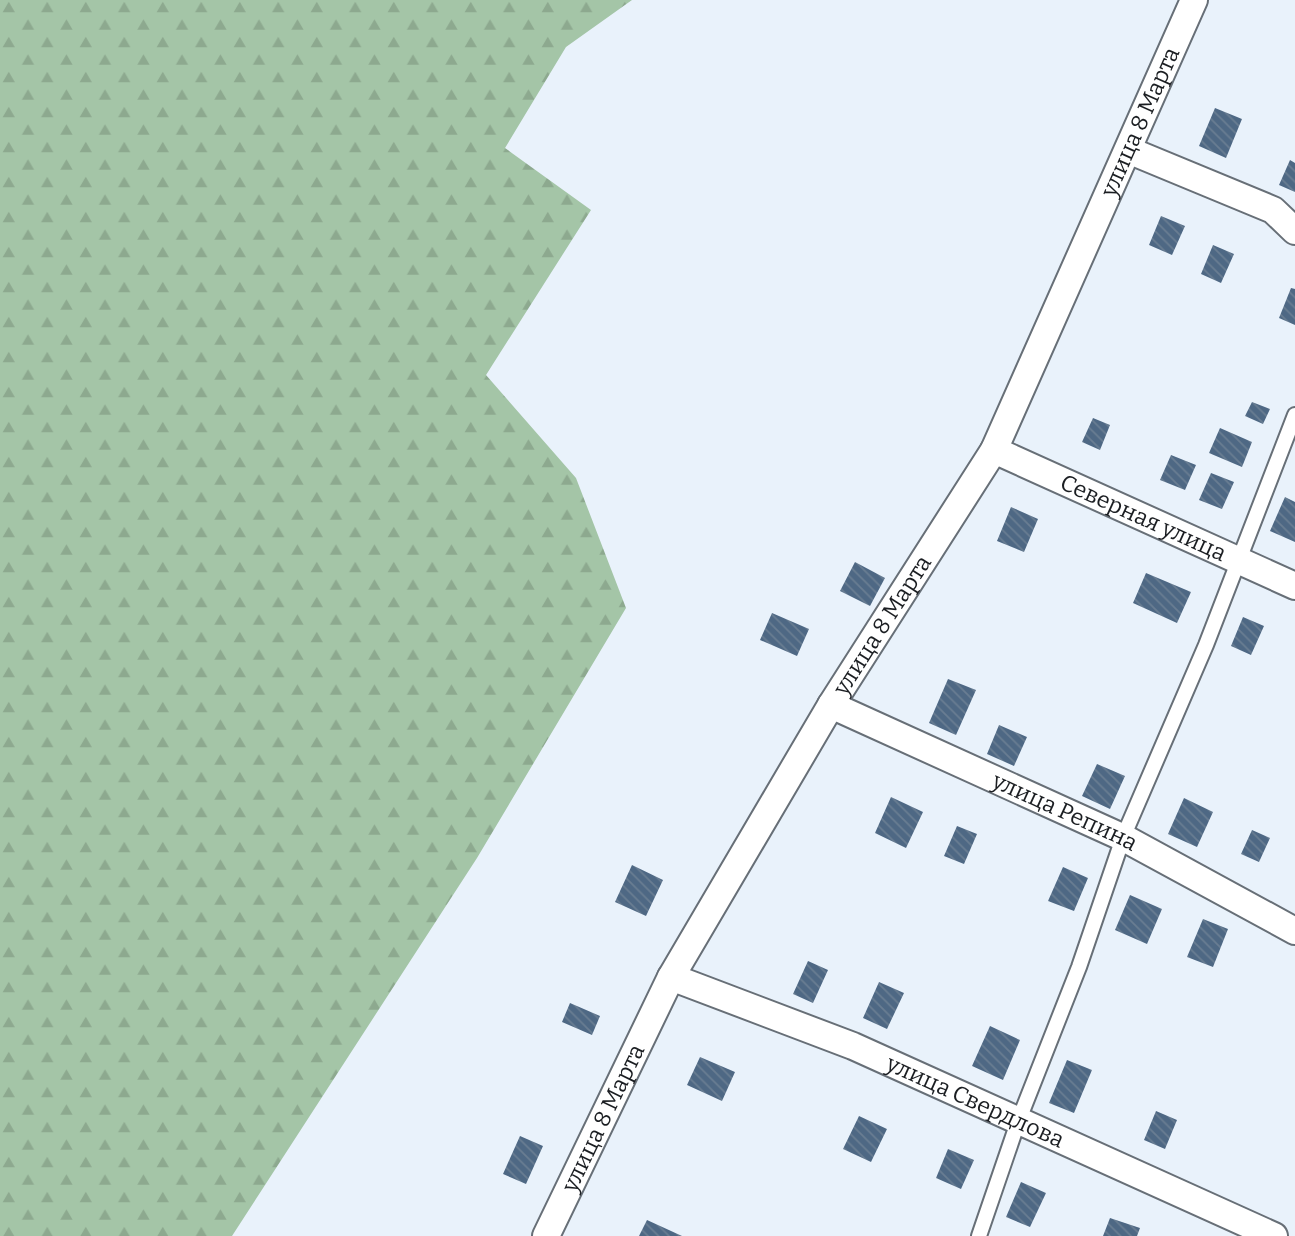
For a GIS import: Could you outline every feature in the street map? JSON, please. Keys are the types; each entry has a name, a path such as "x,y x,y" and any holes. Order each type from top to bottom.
{"street":[{"name":"улица 8 Марта","path":"545,1236 671,977 831,705 994,450 1194,0"},
{"path":"1128,150 1273,210 1295,231"},
{"name":"Северная улица","path":"994,450 1295,586"},
{"name":"улица Репина","path":"831,705 1124,838 1295,931"},
{"name":"улица Свердлова","path":"671,977 853,1046 1274,1236"}],"lane":[{"path":"979,1236 1018,1122 1079,967 1124,838 1206,645 1295,415"}],"green space":[{"path":"0,0 632,0 566,47 505,148 591,210 486,375 576,478 626,608 477,858 232,1236 0,1236"}],"building":[{"path":"1215,108 1242,119 1226,158 1199,146"},
{"path":"1290,160 1295,163 1295,192 1279,185"},
{"path":"1161,216 1185,226 1172,255 1149,245"},
{"path":"1213,245 1234,254 1221,283 1201,274"},
{"path":"1291,288 1295,289 1295,325 1279,318"},
{"path":"1252,402 1270,409 1263,424 1245,416"},
{"path":"1093,418 1110,425 1100,450 1082,442"},
{"path":"1220,428 1252,442 1242,467 1209,453"},
{"path":"1171,455 1196,465 1185,490 1160,480"},
{"path":"1211,473 1234,482 1222,509 1199,500"},
{"path":"1285,497 1295,502 1295,542 1270,531"},
{"path":"1011,507 1038,519 1024,552 997,541"},
{"path":"855,562 885,578 870,606 840,591"},
{"path":"1146,573 1191,592 1177,623 1133,603"},
{"path":"772,613 809,629 797,656 760,640"},
{"path":"1243,617 1264,626 1251,655 1231,646"},
{"path":"948,679 976,690 956,735 929,723"},
{"path":"999,725 1027,737 1014,766 987,754"},
{"path":"1097,764 1125,776 1110,809 1082,796"},
{"path":"891,797 923,812 906,848 875,833"},
{"path":"1184,798 1213,812 1197,847 1168,834"},
{"path":"957,826 977,834 964,864 944,856"},
{"path":"1252,830 1270,838 1259,862 1241,854"},
{"path":"632,865 663,880 646,916 615,902"},
{"path":"1063,867 1088,878 1074,911 1048,901"},
{"path":"1130,895 1162,909 1147,944 1115,930"},
{"path":"1203,919 1228,929 1213,967 1187,957"},
{"path":"808,961 828,970 813,1003 793,994"},
{"path":"879,982 904,993 887,1029 863,1018"},
{"path":"570,1003 600,1016 592,1035 562,1022"},
{"path":"990,1026 1020,1040 1003,1080 972,1066"},
{"path":"700,1057 735,1072 722,1101 687,1085"},
{"path":"1067,1060 1092,1070 1074,1113 1049,1103"},
{"path":"1156,1111 1177,1120 1165,1149 1144,1140"},
{"path":"859,1116 887,1129 871,1162 843,1149"},
{"path":"520,1136 543,1146 526,1184 503,1174"},
{"path":"948,1149 974,1160 961,1189 936,1178"},
{"path":"1021,1182 1046,1193 1030,1227 1006,1217"},
{"path":"1110,1218 1140,1228 1137,1236 1103,1236"},
{"path":"647,1220 682,1236 639,1236"}]}
